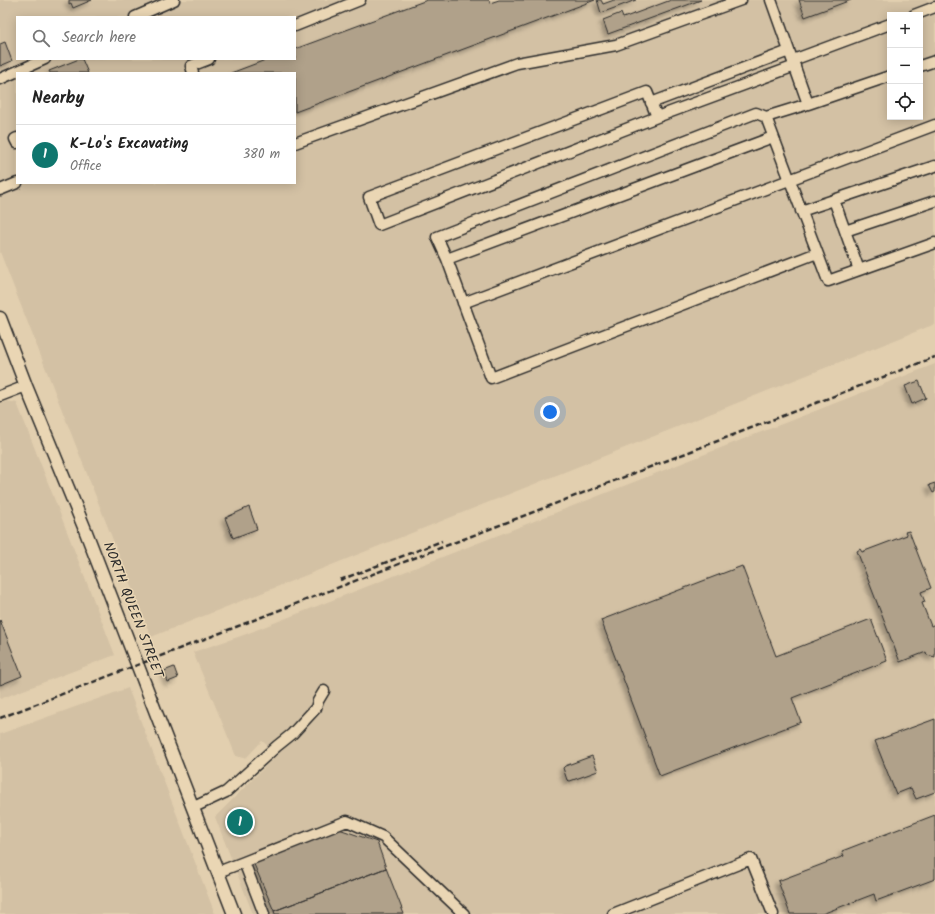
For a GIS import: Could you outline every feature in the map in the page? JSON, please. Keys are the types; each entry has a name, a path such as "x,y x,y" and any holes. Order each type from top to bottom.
{"main road":[{"name":"NORTH QUEEN STREET","path":"0,318 194,807 234,914"}],"street":[{"path":"137,16 174,0"},
{"path":"296,26 360,0"},
{"path":"296,143 517,63 616,45 741,0"},
{"path":"771,0 808,104"},
{"path":"922,12 935,7"},
{"path":"651,103 792,59 887,25"},
{"path":"657,117 647,92 369,197 379,225 657,117 792,59"},
{"path":"0,79 43,60"},
{"path":"193,72 191,66 206,60"},
{"path":"923,65 935,61"},
{"path":"817,253 491,378 447,259 437,237 756,114 766,117 887,77"},
{"path":"766,117 828,281 935,243"},
{"path":"463,302 935,125"},
{"path":"447,259 773,137"},
{"path":"801,211 935,166"},
{"path":"0,190 16,183"},
{"path":"834,200 859,270"},
{"path":"845,231 935,200"},
{"path":"0,396 26,386"},
{"path":"194,807 226,792 277,746 310,704 318,701 324,691"},
{"path":"218,872 347,820 383,837 464,914"},
{"path":"613,914 751,859 773,914"},
{"path":"244,862 264,914"}],"shaded area":[{"path":"0,0 935,0 935,324 151,637 0,252"},
{"path":"935,364 935,914 253,914 215,817 278,754 262,741 247,757 243,758 236,756 193,652 241,636"},
{"path":"7,401 17,403 115,655 0,699 0,404"},
{"path":"128,688 215,914 0,914 0,734"}],"building":[{"path":"69,0 92,0 73,8 71,3 69,4"},
{"path":"427,0 489,0 490,3 499,0 595,0 296,112 296,72 234,72 265,60 296,60 296,49"},
{"path":"597,0 601,0 603,4 614,0 636,0 601,13"},
{"path":"671,0 701,0 608,34 603,20 621,13 623,18"},
{"path":"799,0 851,0 805,17"},
{"path":"5,42 12,61 0,66 0,44"},
{"path":"76,60 82,60 88,72 50,72"},
{"path":"919,381 926,398 912,404 905,386"},
{"path":"935,483 935,492 933,493 929,485"},
{"path":"249,507 257,529 233,538 225,518"},
{"path":"909,531 931,588 921,592 925,602 922,603 931,626 935,624 935,657 927,655 926,652 900,662 857,551 860,549 862,552 907,535 905,532"},
{"path":"742,566 776,656 871,619 887,661 792,698 801,722 660,776 601,620"},
{"path":"0,620 22,676 0,685"},
{"path":"174,667 178,678 168,682 164,671"},
{"path":"935,719 935,792 916,799 911,788 896,794 875,741"},
{"path":"592,756 598,771 570,781 567,780 563,768 565,766"},
{"path":"935,815 935,879 876,901 874,894 822,914 790,914 778,881 844,856 842,851"},
{"path":"339,829 377,842 386,868 274,911 253,862"},
{"path":"386,868 404,914 275,914 274,911"}],"railway":[{"path":"0,718 935,357"},
{"path":"340,580 442,541"}],"place":[{"name":"K-Lo's Excavating","path":"240,822"}]}
